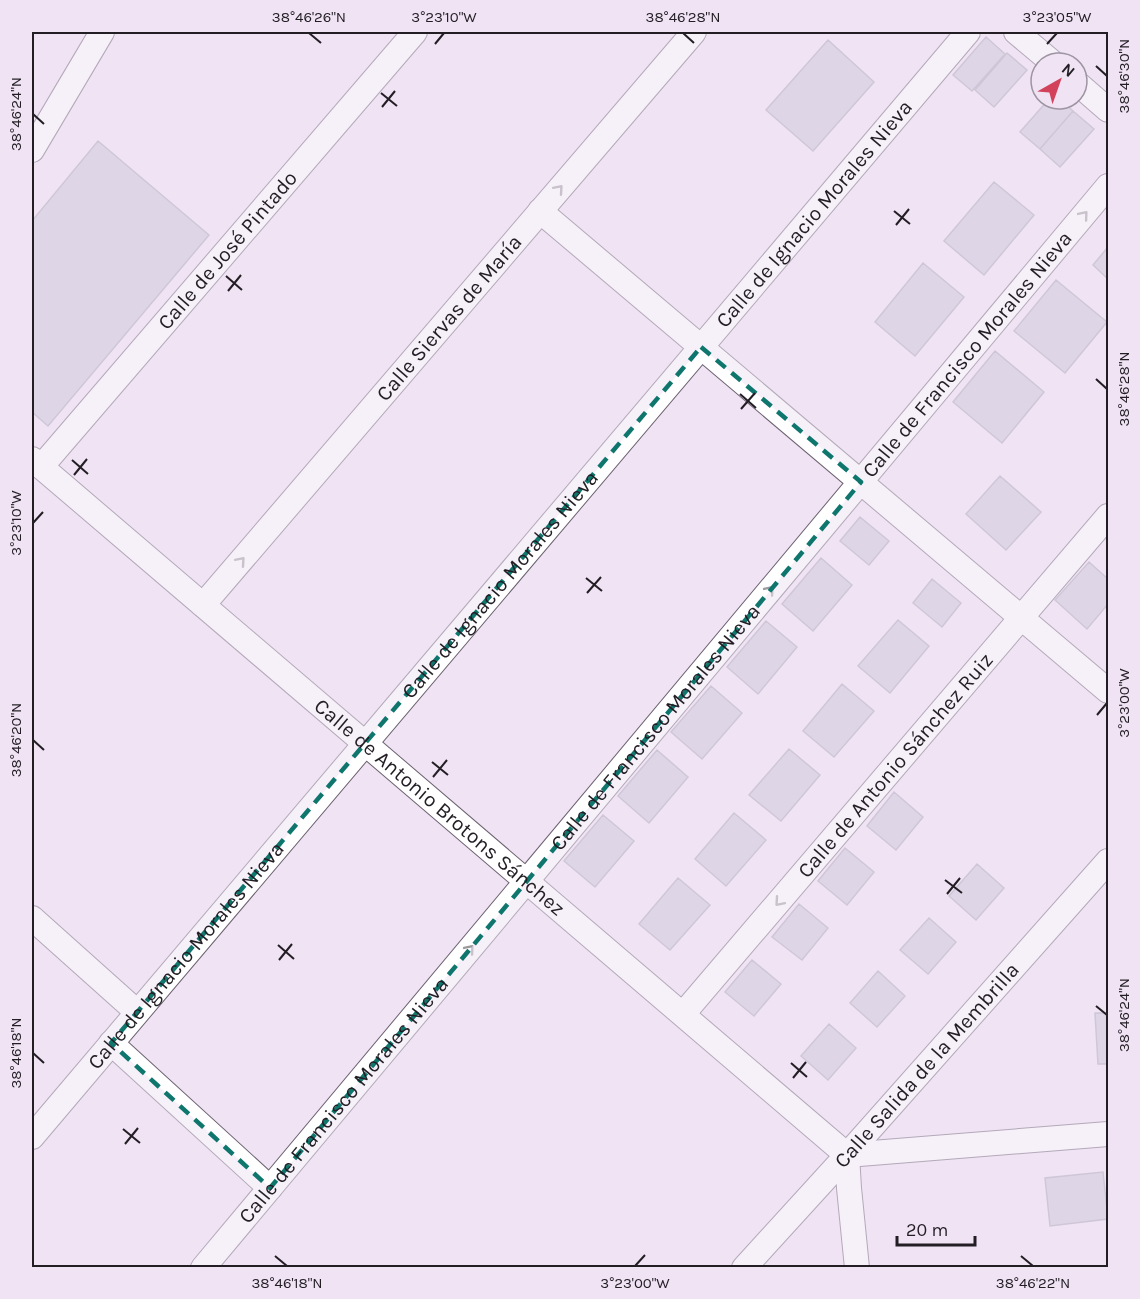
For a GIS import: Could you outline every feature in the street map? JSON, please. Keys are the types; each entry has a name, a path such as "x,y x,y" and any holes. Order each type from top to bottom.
{"street":[{"path":"32,150 102,32"},
{"name":"Calle de José Pintado","path":"36,463 415,32"},
{"name":"Calle Siervas de María","path":"203,605 694,32"},
{"name":"Calle de Ignacio Morales Nieva","path":"32,1137 968,32"},
{"path":"1016,32 1039,51"},
{"path":"1089,93 1108,110"},
{"name":"Calle de Francisco Morales Nieva","path":"203,1268 1108,186"},
{"path":"540,211 1108,691"},
{"name":"Calle de Antonio Brotons Sánchez","path":"36,463 847,1155"},
{"name":"Calle de Antonio Sánchez Ruiz","path":"683,1014 1108,516"},
{"name":"Calle Salida de la Membrilla","path":"744,1268 1108,861"},
{"path":"32,918 137,1012"},
{"path":"111,1043 270,1188"},
{"path":"857,1268 847,1155 1108,1134"}],"highlighted area":[{"path":"701,347 861,482 270,1188 111,1043"}],"building":[{"path":"986,37 1005,54 972,91 953,75"},
{"path":"828,40 874,82 813,151 766,110"},
{"path":"1007,53 1027,70 994,107 975,90"},
{"path":"1038,111 1073,111 1040,149 1020,132"},
{"path":"1073,111 1094,129 1060,167 1040,149"},
{"path":"98,141 209,235 48,426 32,412 32,221"},
{"path":"994,182 1034,215 984,275 944,241"},
{"path":"1108,247 1108,279 1093,265"},
{"path":"923,263 964,297 915,356 875,322"},
{"path":"1056,280 1107,322 1065,373 1014,331"},
{"path":"995,351 1044,392 1002,443 953,402"},
{"path":"1000,476 1041,512 1006,550 966,514"},
{"path":"860,517 889,541 869,565 840,541"},
{"path":"821,558 852,585 813,631 782,604"},
{"path":"1089,562 1108,579 1108,604 1087,629 1055,600"},
{"path":"932,579 961,603 942,627 913,603"},
{"path":"898,620 929,646 890,693 858,666"},
{"path":"766,621 797,647 758,694 727,667"},
{"path":"842,684 874,711 834,757 803,731"},
{"path":"711,686 742,713 702,759 671,732"},
{"path":"789,749 820,775 781,821 749,795"},
{"path":"657,750 688,777 649,823 618,796"},
{"path":"894,792 923,817 896,850 867,826"},
{"path":"734,813 766,840 726,886 695,859"},
{"path":"603,815 634,841 595,887 564,861"},
{"path":"845,848 874,872 847,905 818,881"},
{"path":"977,864 1004,888 976,920 949,896"},
{"path":"678,878 710,905 670,950 639,924"},
{"path":"799,904 828,928 802,960 772,937"},
{"path":"929,918 956,942 928,974 900,950"},
{"path":"752,960 781,984 754,1016 725,992"},
{"path":"878,971 905,996 877,1027 850,1003"},
{"path":"1095,1013 1108,1013 1108,1064 1098,1064"},
{"path":"829,1024 856,1048 828,1080 801,1056"},
{"path":"1103,1172 1108,1219 1050,1226 1045,1178"}]}
